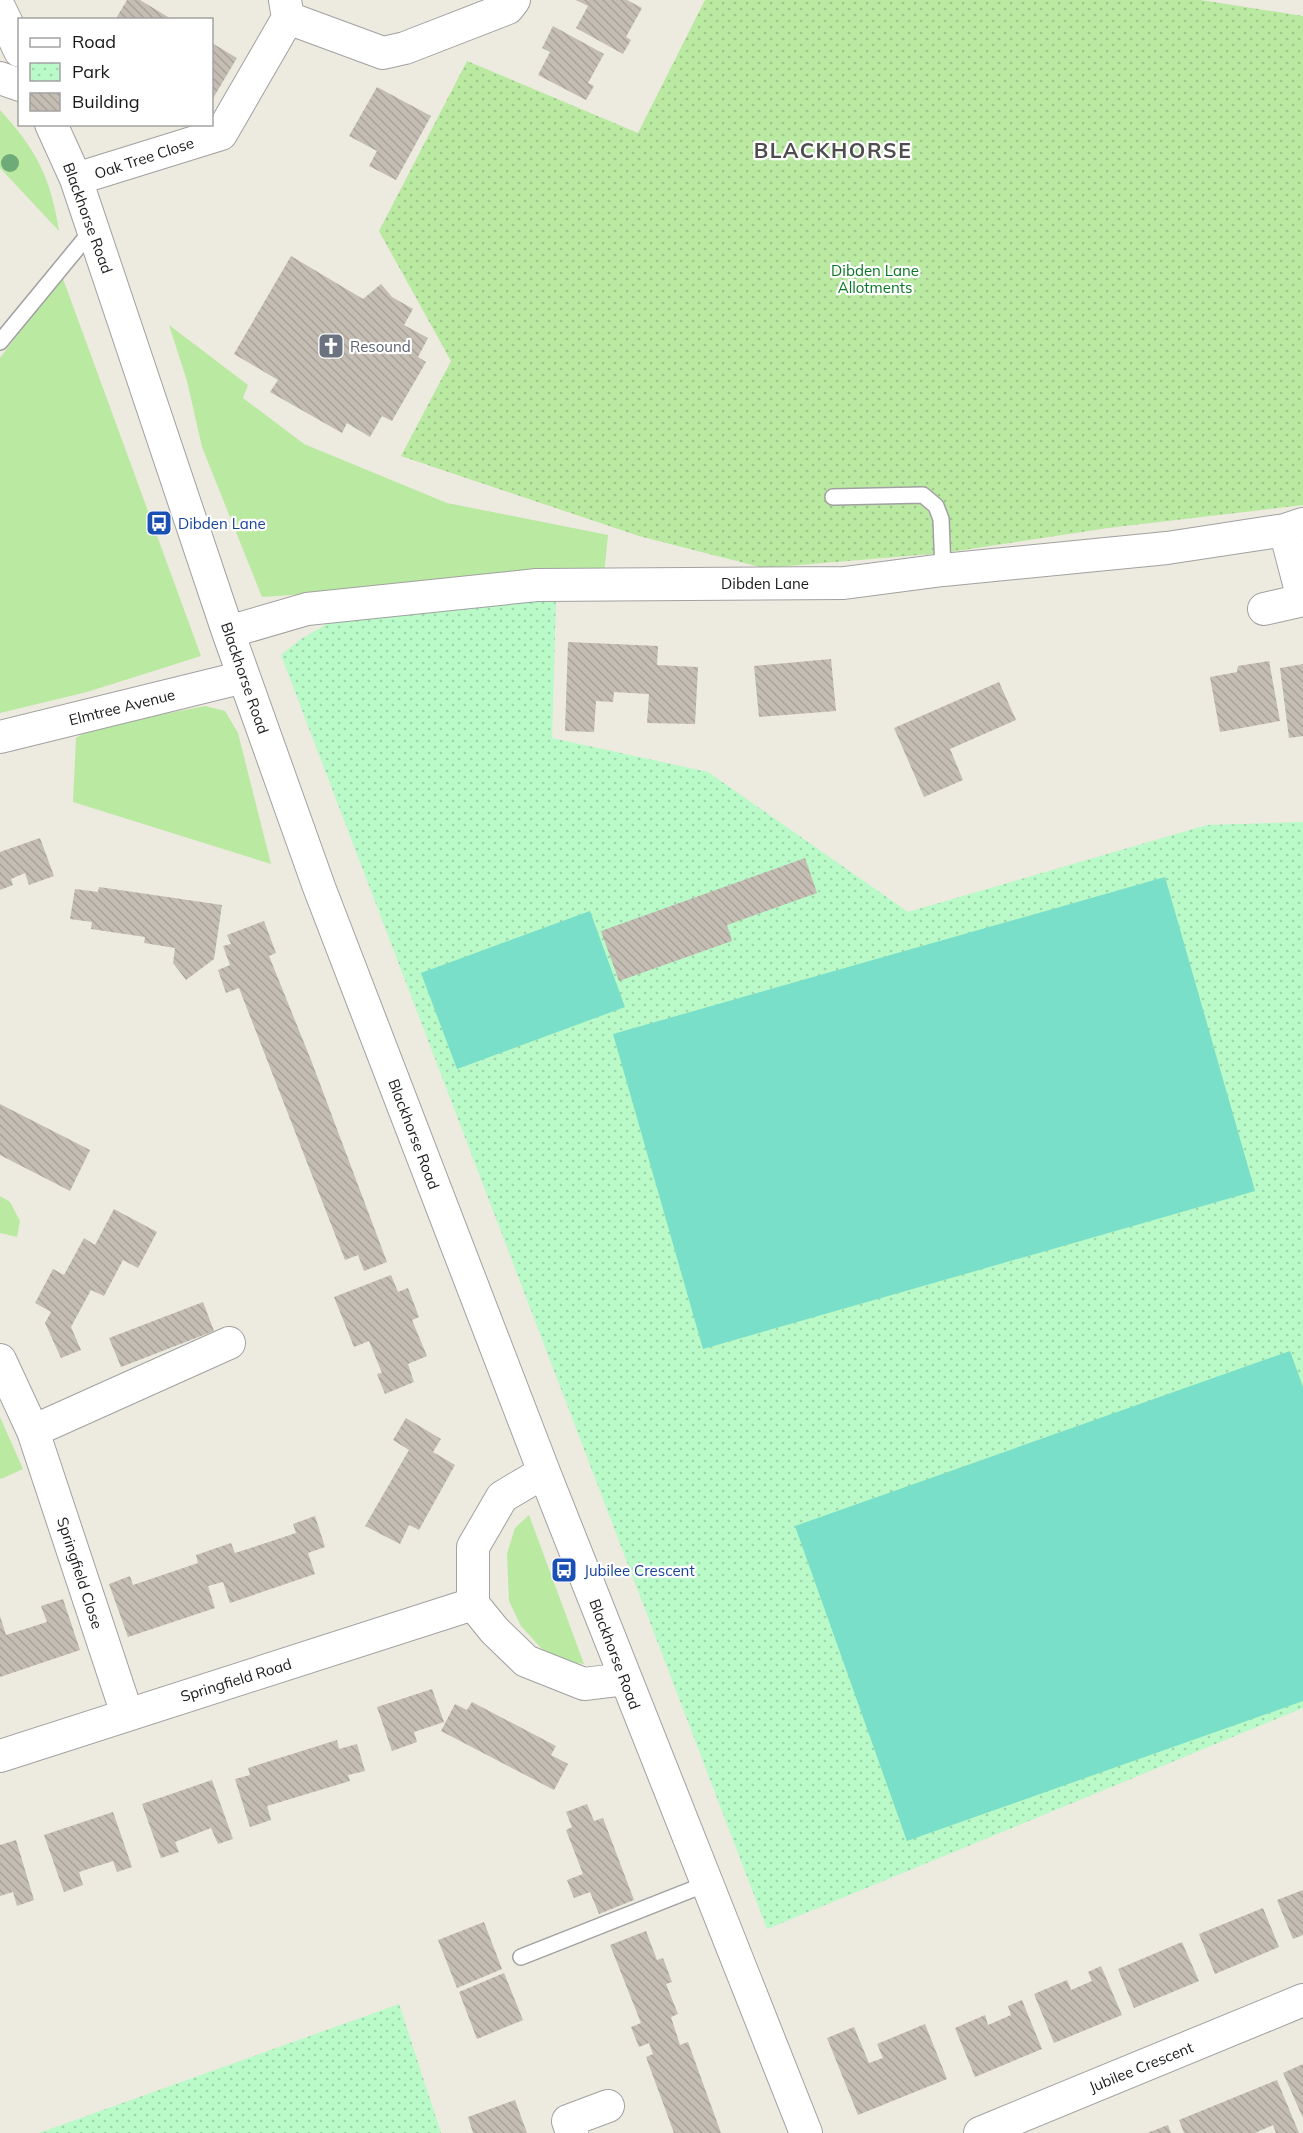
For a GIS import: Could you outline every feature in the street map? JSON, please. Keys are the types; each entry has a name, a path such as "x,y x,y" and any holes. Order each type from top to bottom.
{"street":[{"name":"Oak Tree Close","path":"76,179 221,134 286,9 383,53 405,48 508,8 514,0"},
{"path":"0,9 18,47"},
{"path":"0,78 18,84"},
{"name":"Blackhorse Road","path":"52,126 76,179 228,632 318,887 625,1679 806,2133"},
{"path":"1264,609 1303,599 1294,527"},
{"name":"Dibden Lane","path":"228,632 307,609 537,585 844,583 943,570 1167,548 1294,527"},
{"name":"Elmtree Avenue","path":"0,737 244,677"},
{"path":"33,1431 230,1343"},
{"name":"Springfield Close","path":"0,1360 33,1431 127,1714"},
{"path":"544,1472 502,1497 473,1547 473,1604 494,1630 526,1661 584,1684 625,1679"},
{"name":"Springfield Road","path":"0,1756 473,1604"},
{"name":"Jubilee Crescent","path":"980,2133 1303,2000"},
{"path":"572,2133 568,2121 608,2106"}],"lane":[{"path":"0,342 93,229"},
{"path":"833,497 923,495 936,506 941,519 943,570"},
{"path":"520,1957 706,1884"}],"green space":[{"name":"Dibden Lane Allotments","path":"705,0 1201,0 1303,16 1303,505 1108,528 943,553 764,568 639,536 401,456 451,361 379,231 467,61 638,133"},
{"path":"0,110 13,124 40,165 56,212 59,231 0,168"},
{"path":"62,276 201,656 87,692 0,713 0,358"},
{"path":"169,325 248,385 243,398 304,444 447,503 608,535 604,574 262,597 202,447 187,381"},
{"path":"556,599 552,738 708,772 908,912 1207,825 1303,822 1303,1708 767,1929 281,655 301,639 334,620"},
{"path":"205,706 225,711 238,733 271,864 73,802 76,738 93,728"},
{"path":"0,1196 10,1202 20,1221 17,1237 0,1233"},
{"path":"0,1417 23,1469 1,1479 0,1477"},
{"path":"529,1515 584,1664 560,1661 541,1648 521,1626 509,1601 507,1554 515,1528"},
{"path":"399,2004 441,2133 39,2133 377,2012"}],"shaded area":[{"path":"1165,877 1255,1191 703,1349 613,1034"},
{"path":"590,911 625,1007 457,1069 421,973"},
{"path":"1290,1351 1303,1387 1303,1701 907,1841 795,1526"}],"building":[{"path":"127,0 140,0 170,18 116,18"},
{"path":"576,0 627,0 642,8 626,37 631,40 623,54 576,28 588,6"},
{"path":"553,26 604,54 588,83 594,86 586,100 538,75 550,52 542,48"},
{"path":"213,44 237,58 213,98"},
{"path":"377,87 431,116 396,180 369,166 377,151 349,136"},
{"name":"Resound","path":"291,256 363,299 381,284 392,297 413,309 404,325 428,338 418,357 426,362 392,421 382,416 370,437 347,423 342,433 270,392 278,380 234,354"},
{"path":"568,642 658,646 657,665 698,667 695,724 647,723 649,694 614,692 613,702 596,701 594,732 565,731"},
{"path":"831,659 836,711 759,717 754,666"},
{"path":"1269,661 1280,721 1220,732 1210,677 1237,672 1238,666"},
{"path":"1303,664 1303,736 1289,738 1280,668"},
{"path":"999,682 1016,720 950,749 963,780 924,797 894,728"},
{"path":"40,838 54,876 29,885 25,873 11,879 13,885 0,890 0,852"},
{"path":"805,858 817,893 727,925 732,941 619,981 601,931"},
{"path":"99,887 222,905 214,959 186,980 173,963 175,948 144,943 145,937 91,929 92,922 70,919 75,889 98,892"},
{"path":"264,921 276,953 269,956 387,1262 364,1271 358,1255 345,1260 239,988 226,993 218,970 230,965 223,946 231,944 227,935"},
{"path":"0,1104 90,1150 70,1191 0,1155"},
{"path":"114,1209 157,1232 138,1268 123,1260 104,1296 91,1290 71,1327 81,1350 61,1358 45,1323 51,1312 35,1303 53,1269 64,1275 84,1238 95,1245"},
{"path":"391,1275 398,1292 408,1288 419,1317 412,1320 427,1356 408,1364 414,1382 385,1394 377,1374 382,1373 369,1341 354,1347 334,1297"},
{"path":"203,1302 214,1331 121,1367 109,1338"},
{"path":"406,1418 441,1439 433,1452 455,1465 419,1530 409,1525 400,1544 365,1526 409,1450 393,1440"},
{"path":"315,1516 325,1547 308,1553 315,1574 230,1603 223,1582 208,1586 215,1608 128,1637 109,1584 130,1576 133,1585 198,1563 196,1555 231,1543 235,1553 269,1542 296,1533 293,1524"},
{"path":"63,1599 80,1650 0,1677 0,1616 6,1635 47,1622 41,1606"},
{"path":"432,1689 444,1722 414,1732 417,1742 392,1751 377,1707"},
{"path":"472,1702 556,1746 551,1755 568,1764 554,1790 441,1731 455,1704 467,1710"},
{"path":"337,1740 339,1749 357,1744 365,1771 348,1775 350,1781 267,1806 271,1820 250,1827 235,1779 250,1775 248,1768"},
{"path":"212,1780 233,1839 218,1844 211,1828 175,1842 179,1852 161,1858 142,1804"},
{"path":"587,1804 594,1821 603,1818 634,1900 599,1914 590,1892 574,1898 567,1880 583,1874 566,1830 572,1827 566,1812"},
{"path":"113,1812 132,1867 117,1872 113,1861 79,1872 83,1885 64,1892 44,1835"},
{"path":"16,1840 34,1900 17,1906 13,1892 0,1896 0,1845"},
{"path":"1303,1890 1303,1935 1293,1939 1277,1900"},
{"path":"1263,1908 1279,1947 1215,1974 1199,1934"},
{"path":"484,1922 502,1969 457,1988 438,1940"},
{"path":"646,1931 657,1960 663,1958 672,1982 666,1984 678,2014 671,2017 680,2045 688,2042 721,2133 674,2133 646,2057 653,2054 649,2043 639,2047 631,2027 641,2023 610,1945"},
{"path":"1182,1942 1199,1981 1134,2008 1118,1969"},
{"path":"1101,1966 1122,2015 1054,2043 1034,1994 1067,1980 1071,1990 1092,1981 1088,1972"},
{"path":"504,1973 523,2020 477,2039 459,1992"},
{"path":"1022,2000 1042,2049 975,2077 955,2028 985,2015 988,2025 1011,2015 1008,2006"},
{"path":"925,2024 947,2079 858,2115 827,2038 854,2027 869,2063 883,2058 877,2044"},
{"path":"1303,2064 1303,2118 1283,2073"},
{"path":"1277,2080 1299,2133 1276,2133 1273,2125 1255,2133 1184,2133 1179,2120"},
{"path":"515,2100 527,2133 473,2133 468,2117"},
{"path":"1168,2125 1171,2133 1147,2133"}],"place":[{"name":"Resound","path":"331,346"},
{"name":"Dibden Lane","path":"159,523"},
{"name":"Jubilee Crescent","path":"564,1570"}],"district":[{"name":"BLACKHORSE","path":"833,150"}]}
